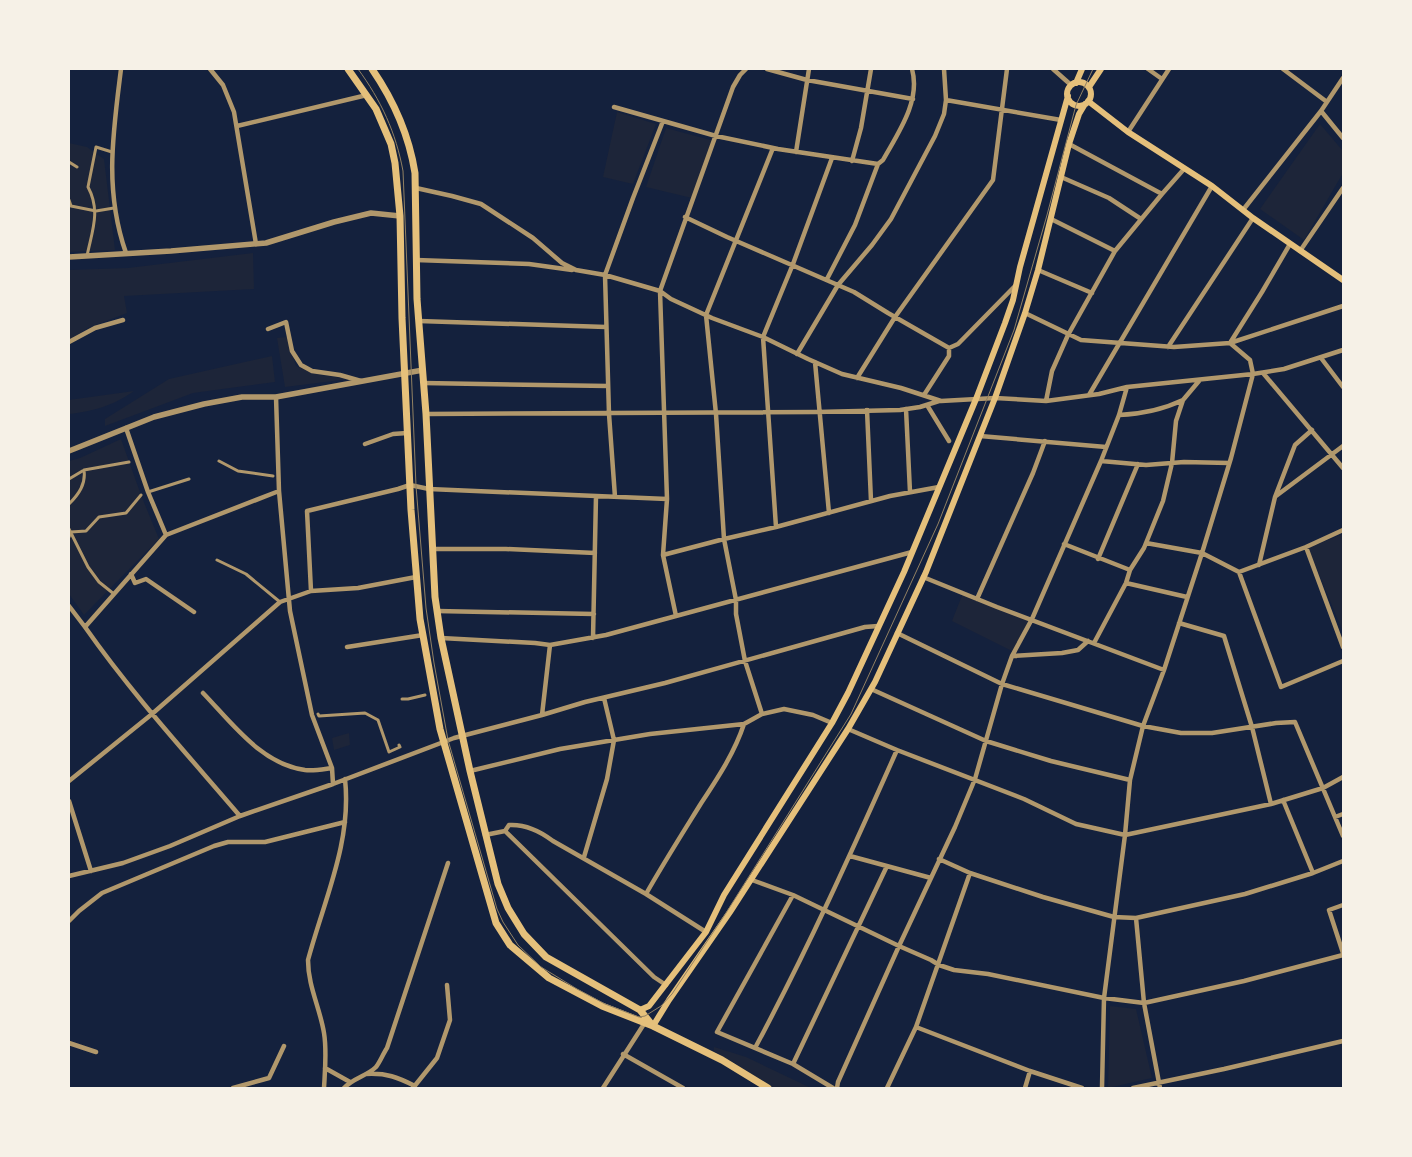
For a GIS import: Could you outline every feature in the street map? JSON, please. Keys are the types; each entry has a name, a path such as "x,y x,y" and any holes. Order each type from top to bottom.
{"main road":[{"path":"348,69 367,95 383,122 395,162 400,216 410,485 416,578 423,635 444,741 496,923 510,945 549,978 602,1006 653,1026 722,1060 768,1088"},
{"path":"372,69 400,119 412,158 416,188 416,260 419,321 437,611 462,736 498,884 508,908 524,934 546,957 640,1010 653,1026"},
{"path":"640,1010 649,1006 706,932 724,895 832,723 848,693 912,552 976,399 1005,323 1013,300 1020,267 1060,120 1073,84 1082,69"},
{"path":"653,1026 752,880 871,689 923,577 995,398 1038,270 1069,144 1079,114 1091,96 1089,86 1101,69"},
{"path":"1073,84 1085,83 1089,86"},
{"path":"1068,96 1070,101 1076,105 1087,102"},
{"path":"1087,102 1128,132 1212,186 1252,218 1343,280"}],"street":[{"path":"121,69 112,152 112,197 120,237 126,253"},
{"path":"210,69 223,85 231,102 237,126 256,244"},
{"path":"676,616 663,555 667,499 660,291 732,87 746,69"},
{"path":"767,69 807,80 868,92 913,98"},
{"path":"796,152 809,69"},
{"path":"852,161 868,92 871,69"},
{"path":"827,279 855,225 878,164 887,153 913,98 915,78 912,69"},
{"path":"797,354 838,285 891,219 936,136 944,114 946,100 944,69"},
{"path":"857,378 895,317 993,180 1007,69"},
{"path":"1053,69 1073,84"},
{"path":"1148,69 1162,79"},
{"path":"1128,132 1169,69"},
{"path":"1283,69 1327,102"},
{"path":"1243,210 1322,110 1343,78"},
{"path":"237,126 367,95"},
{"path":"946,100 1060,120"},
{"path":"614,108 716,136 796,152 878,164"},
{"path":"1322,110 1343,138"},
{"path":"615,497 609,414 605,275 663,121"},
{"path":"1069,144 1162,194"},
{"path":"87,257 96,211 94,197 88,187 96,147 112,152"},
{"path":"762,714 745,661 724,538 716,414 706,314 773,148"},
{"path":"776,528 763,337 793,264 832,158"},
{"path":"69,162 76,167"},
{"path":"1046,401 1052,371 1068,335 1115,251 1184,169"},
{"path":"1061,177 1109,198 1141,219"},
{"path":"1089,395 1212,186"},
{"path":"416,188 481,204 533,238 562,263 576,270"},
{"path":"1300,251 1343,188"},
{"path":"69,200 70,206 96,211 114,208"},
{"path":"69,257 256,244 292,236 334,222 372,214 400,216"},
{"path":"685,217 854,292 949,348"},
{"path":"1051,218 1115,251"},
{"path":"1168,346 1252,218"},
{"path":"1230,343 1290,244"},
{"path":"416,260 529,264 605,275 660,291 671,299 763,337 842,374 940,400"},
{"path":"1038,270 1092,293"},
{"path":"949,348 958,344 1016,285"},
{"path":"1025,313 1081,340 1168,346 1230,343 1343,306"},
{"path":"69,342 95,328 123,320"},
{"path":"419,321 606,327"},
{"path":"268,329 286,322 292,351 301,366 312,371 340,375 361,381"},
{"path":"1102,1088 1104,998 1125,835 1130,780 1143,726 1164,670 1202,554 1253,374 1250,360 1230,343"},
{"path":"924,395 949,356 949,348"},
{"path":"426,414 820,412 906,409 940,400 995,398 1046,401 1127,388 1284,370 1343,350"},
{"path":"1321,358 1343,387"},
{"path":"815,362 829,513"},
{"path":"69,451 154,417 210,402 242,397 276,397 422,370"},
{"path":"1263,373 1343,468"},
{"path":"1094,643 1126,583 1130,570 1146,543 1162,501 1172,463 1176,421 1183,400 1199,381"},
{"path":"423,383 608,386"},
{"path":"793,895 717,1032 793,1064 835,1088 898,946 955,827 975,779 1002,684 1012,656 1032,619 1101,461 1119,416 1127,388"},
{"path":"276,397 279,491 290,611 312,714 332,768 333,784"},
{"path":"1119,416 1166,408 1183,400"},
{"path":"927,404 949,440"},
{"path":"906,409 910,492"},
{"path":"867,410 871,502"},
{"path":"126,428 148,492 166,535"},
{"path":"1259,565 1275,497 1295,445 1312,430"},
{"path":"365,444 393,434 407,433"},
{"path":"980,436 1106,447"},
{"path":"977,599 1033,473 1045,441"},
{"path":"1275,497 1343,446"},
{"path":"219,461 238,471 273,476"},
{"path":"1101,461 1138,464 1229,463"},
{"path":"69,479 84,470 129,462"},
{"path":"1098,558 1138,464"},
{"path":"69,504 82,488 86,478 84,470"},
{"path":"148,492 190,479"},
{"path":"311,591 307,511 410,485 429,489 667,499"},
{"path":"663,555 695,548 724,538 776,528 910,492 939,487"},
{"path":"85,627 166,535 279,491"},
{"path":"70,530 86,531 99,517 126,513 141,495"},
{"path":"593,638 596,496"},
{"path":"69,537 70,530"},
{"path":"70,530 88,567 99,582 114,594"},
{"path":"1238,572 1306,548 1343,530"},
{"path":"1146,543 1202,554 1238,572 1281,687 1343,661"},
{"path":"1064,544 1130,570"},
{"path":"1306,548 1343,647"},
{"path":"433,549 506,549 595,553"},
{"path":"441,638 535,643 550,646 593,638 912,552"},
{"path":"217,560 246,574 280,602"},
{"path":"131,574 135,583 146,579 194,612"},
{"path":"923,577 1164,670"},
{"path":"69,781 152,714 280,602 311,591 358,588 416,578"},
{"path":"1126,583 1188,597"},
{"path":"69,606 107,658 152,714 240,816"},
{"path":"437,611 594,614"},
{"path":"1180,623 1224,636 1252,727 1271,804"},
{"path":"69,876 123,863 170,846 240,816 333,784 444,741 665,683 865,627 878,626"},
{"path":"897,633 1002,684 1143,726 1181,733 1212,733 1276,723 1295,722 1343,836"},
{"path":"347,647 423,635"},
{"path":"1012,656 1062,653 1078,650 1088,641"},
{"path":"542,715 550,646"},
{"path":"871,689 986,741 1052,761 1130,780"},
{"path":"203,693 246,739 268,755 287,766 307,770 332,768"},
{"path":"402,699 425,695"},
{"path":"584,857 607,779 614,740 604,698"},
{"path":"470,771 560,749 650,734 744,724 762,714 784,709 813,715 832,723"},
{"path":"318,714 319,716 365,713 378,720 389,752 400,747 400,745"},
{"path":"646,894 725,766 739,739 744,724"},
{"path":"848,728 897,750 1024,799 1076,824 1125,835 1271,804 1323,788 1343,777"},
{"path":"755,1048 825,910 897,750"},
{"path":"324,1088 327,1048 324,1030 308,973 308,960 339,858 345,822 345,779"},
{"path":"1283,800 1313,874"},
{"path":"69,801 91,871"},
{"path":"1335,817 1343,814"},
{"path":"69,921 102,893 214,846 228,842 265,842 345,822"},
{"path":"485,835 505,831 509,825 519,825 540,832 646,894 706,932"},
{"path":"505,831 654,977 666,985"},
{"path":"850,856 931,878"},
{"path":"939,859 970,873 1043,897 1114,917 1136,918 1245,894 1313,874 1343,861"},
{"path":"344,1088 350,1082 376,1067 387,1048 448,863"},
{"path":"793,1064 887,866"},
{"path":"887,1088 916,1027 970,873"},
{"path":"752,880 793,895 938,965 954,970 988,974 1104,998 1144,1003 1244,981 1343,954 1329,910 1343,904"},
{"path":"1136,918 1144,1003 1159,1086"},
{"path":"365,1074 383,1074 400,1079 414,1087 437,1058 450,1020 446,985"},
{"path":"603,1088 644,1024"},
{"path":"916,1027 1030,1071 1082,1088"},
{"path":"1133,1088 1159,1086 1343,1041"},
{"path":"69,1043 96,1052"},
{"path":"233,1088 269,1078 284,1046"},
{"path":"623,1054 683,1088"},
{"path":"325,1068 350,1082"},
{"path":"1025,1088 1030,1071"}],"shaded area":[{"path":"617,112 656,124 633,184 603,177"},
{"path":"1320,124 1343,151 1343,173 1304,240 1260,209"},
{"path":"666,128 714,141 692,198 646,187"},
{"path":"69,143 87,147 104,159 115,250 69,252"},
{"path":"253,253 254,289 124,296 127,313 88,328 69,340 69,270 128,268"},
{"path":"287,337 296,366 321,375 349,379 285,387 277,338"},
{"path":"272,356 275,382 193,393 105,426 105,419 169,379"},
{"path":"134,391 118,401 103,407 69,414 69,400"},
{"path":"121,439 159,539 84,615 69,594 69,461 80,458"},
{"path":"1343,534 1343,632 1308,548"},
{"path":"963,593 1032,619 1014,652 952,621"},
{"path":"349,733 350,745 334,750 332,738"},
{"path":"1110,1006 1136,1009 1152,1078 1108,1088"},
{"path":"714,1047 746,1057 811,1088 774,1088 714,1051"}],"tram line":[{"path":"358,69 387,117 403,171 416,486 426,608 448,740 497,909 518,945 541,967 605,1004 639,1017 645,1016 661,1006 672,994 726,913 851,714 938,524 1014,330 1076,105 1093,69"}]}
